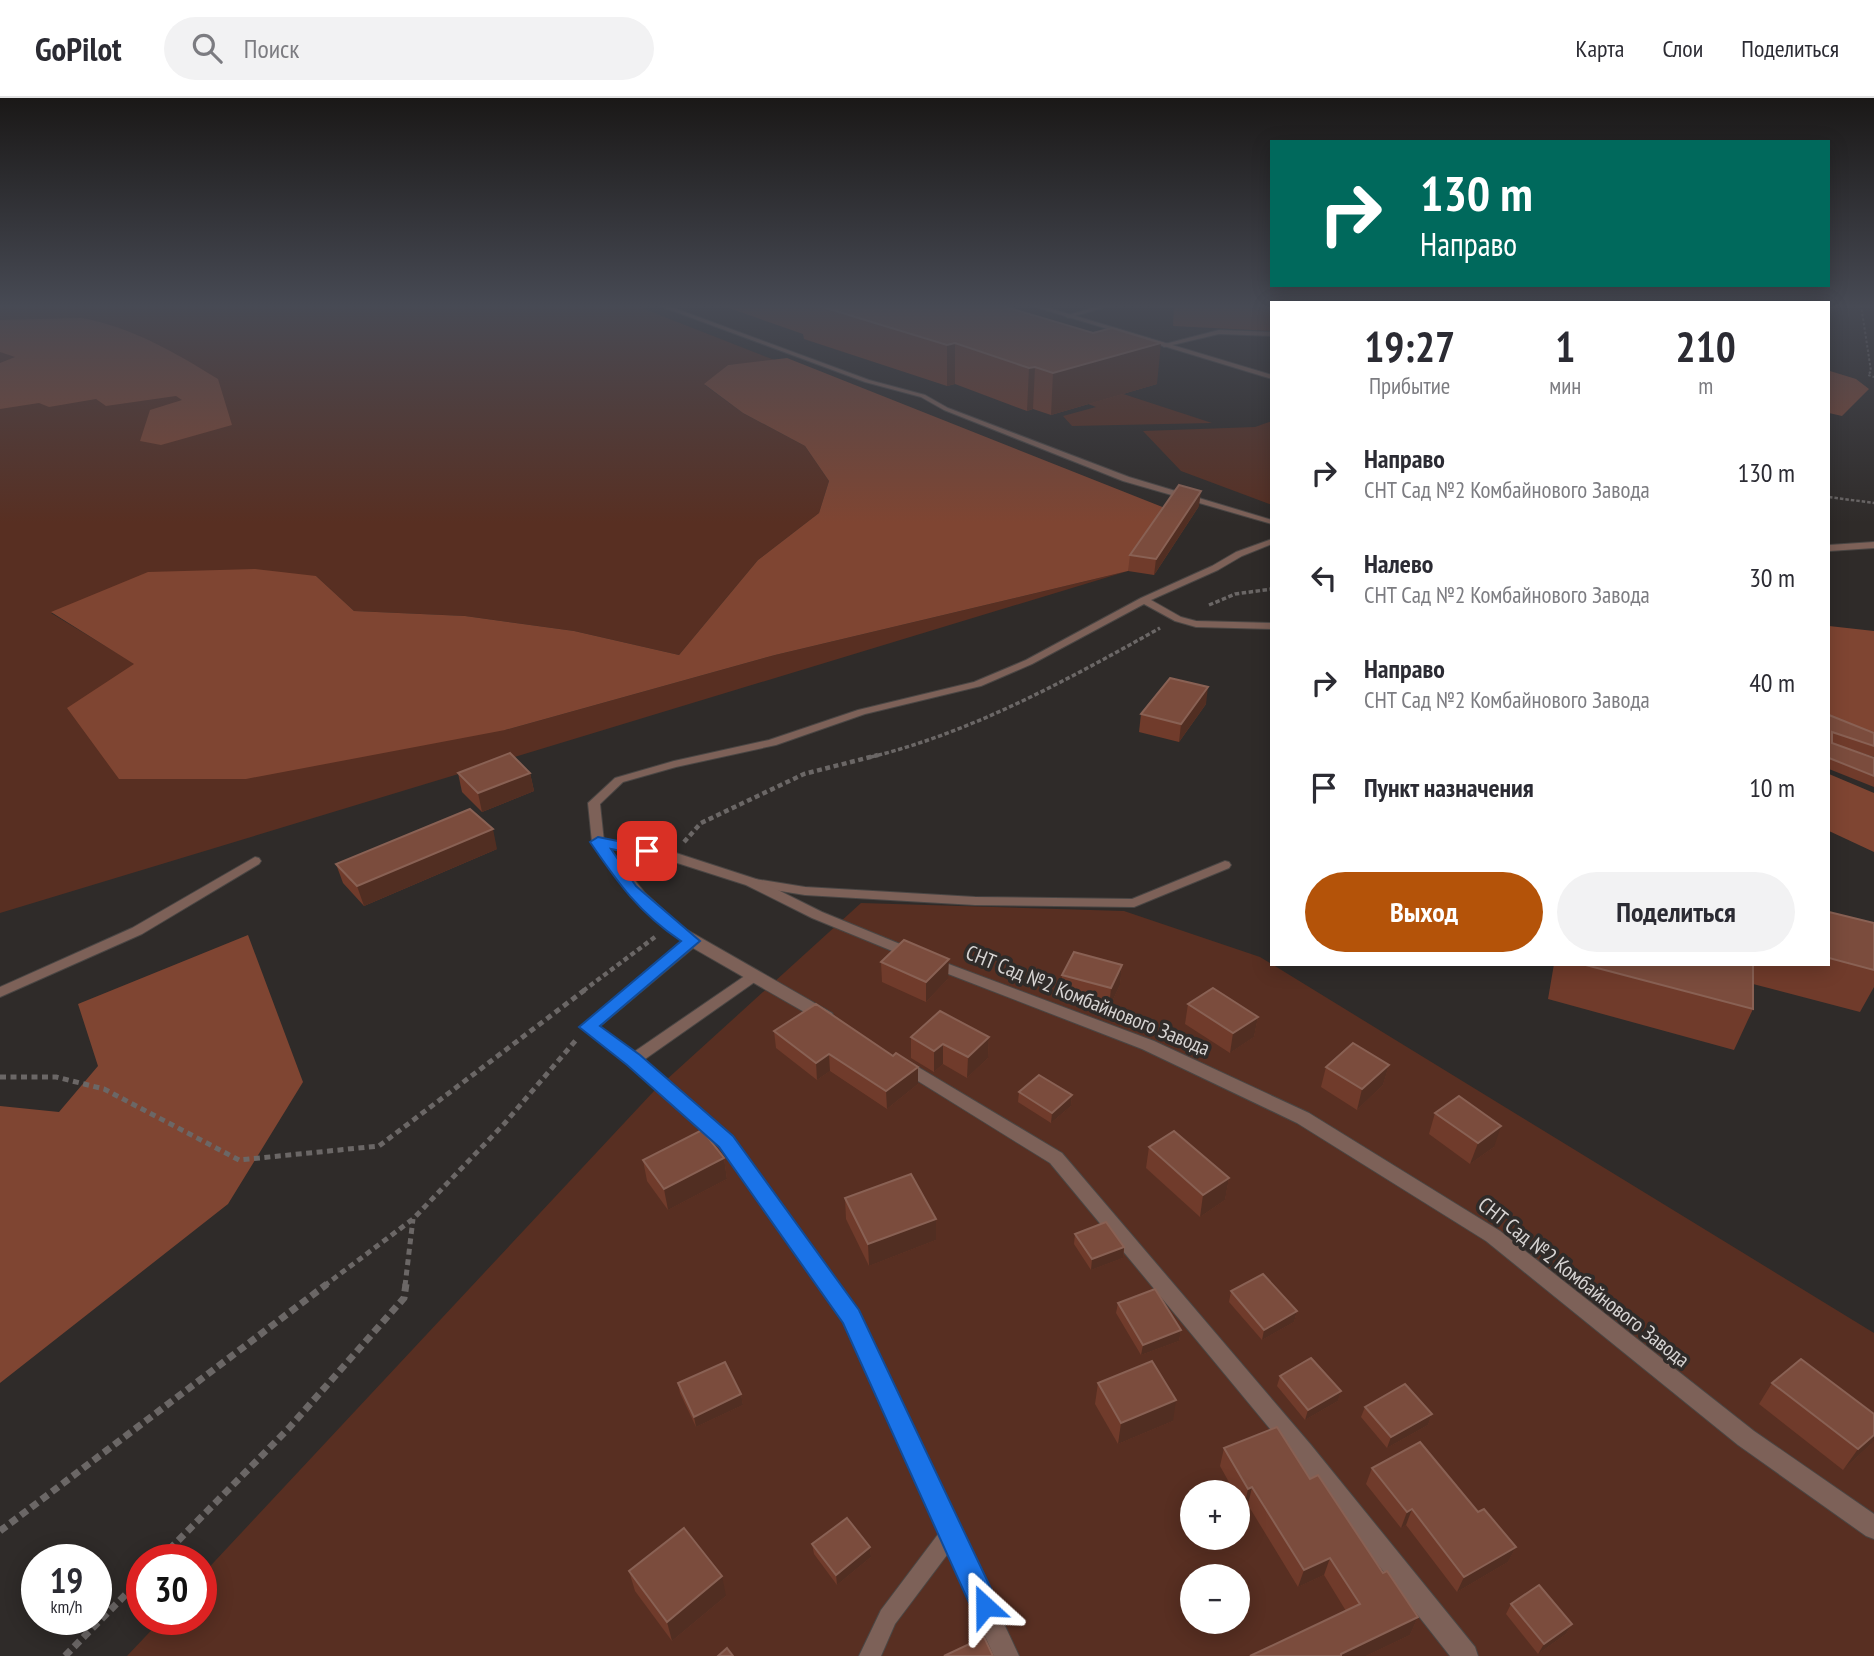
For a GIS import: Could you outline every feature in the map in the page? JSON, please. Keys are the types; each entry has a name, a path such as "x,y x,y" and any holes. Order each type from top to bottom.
{"street":[{"path":"1830,548 1874,545"},
{"path":"598,842 631,890 669,926 837,1023"},
{"name":"СНТ Сад №2 Комбайнового Завода","path":"598,842 671,856 751,882 817,915 923,959 1148,1045 1303,1118 1493,1236 1746,1438 1874,1528"},
{"path":"692,941 588,1027 633,1060 726,1141 851,1317 1007,1656"},
{"path":"883,1052 1056,1158 1294,1441 1466,1656"}],"lane":[{"path":"858,378 923,396 946,409 1126,479 1270,521"},
{"path":"598,842 594,803 619,780 674,764 772,743 862,712 977,684 1029,662 1144,600 1270,542"},
{"path":"1144,600 1196,624 1270,626"},
{"path":"0,992 136,931 255,861"},
{"path":"751,882 805,891 975,901 1134,903 1225,864"},
{"path":"633,1060 754,976"},
{"path":"870,1656 888,1617 952,1532"}],"path":[{"path":"1830,496 1874,503"},
{"path":"671,856 701,823 804,774 920,745 1077,674 1178,618 1235,594 1270,589"},
{"path":"0,1077 56,1077 104,1088 239,1160 379,1146 669,926"},
{"path":"0,1531 413,1219 504,1124 588,1027"},
{"path":"175,1544 289,1428 404,1297 413,1219"},
{"path":"65,1656 126,1594"}],"shaded area":[{"path":"0,378 713,378 705,385 743,413 805,446 829,481 819,513 758,560 679,655 574,631 465,616 354,611 316,576 51,613 135,664 505,730 775,655 1128,571 0,913"},
{"path":"0,378 216,378 232,425 161,445 140,441 150,410 182,400 176,396 106,406 96,399 49,407 39,403 0,409"},
{"path":"712,378 837,378 1170,510 1128,571 775,655 505,730 246,779 119,779 67,708 134,664 51,612 148,572 255,569 316,576 354,611 465,616 574,631 679,655 758,560 819,513 829,481 805,446 743,413 704,384"},
{"path":"1830,378 1852,378 1869,389 1842,416 1830,413"},
{"path":"1105,388 1212,423 1072,426 1063,416 1096,407 1070,397"},
{"path":"1270,422 1270,504 1181,471 1143,431 1255,427"},
{"path":"1830,626 1874,631 1874,741 1830,723"},
{"path":"1830,774 1874,793 1874,852 1830,831"},
{"path":"861,903 1124,911 1260,957 1270,963 1270,966 1275,966 1874,1333 1874,1656 127,1656 147,1635 217,1635 217,1559 654,1091"},
{"path":"248,935 303,1082 228,1204 0,1383 0,1106 59,1112 98,1066 78,1004"}],"building":[{"path":"1179,485 1201,491 1156,559 1130,555"},
{"path":"1170,678 1208,687 1181,724 1141,714"},
{"path":"1830,715 1874,733 1874,746 1832,732 1832,743 1874,758 1874,776 1830,758"},
{"path":"510,753 530,773 478,793 458,773"},
{"path":"470,809 493,829 357,886 336,864"},
{"path":"1830,912 1874,923 1874,970 1830,958"},
{"path":"904,940 949,959 926,982 881,962"},
{"path":"1074,952 1122,965 1111,988 1062,975"},
{"path":"1590,966 1753,966 1753,1009"},
{"path":"1213,988 1258,1017 1233,1033 1188,1004"},
{"path":"816,1004 893,1056 896,1053 918,1067 886,1091 829,1054 816,1063 774,1031"},
{"path":"940,1011 989,1037 968,1057 943,1044 934,1051 911,1037"},
{"path":"1353,1043 1389,1065 1362,1089 1326,1067"},
{"path":"1039,1075 1072,1095 1052,1113 1019,1092"},
{"path":"1459,1096 1501,1126 1478,1143 1435,1113"},
{"path":"702,1130 724,1158 664,1189 643,1160"},
{"path":"1174,1131 1229,1178 1203,1195 1149,1147"},
{"path":"911,1174 936,1219 868,1244 845,1198"},
{"path":"1106,1222 1124,1247 1092,1259 1075,1234"},
{"path":"1263,1274 1297,1311 1264,1330 1231,1291"},
{"path":"1155,1289 1181,1330 1143,1345 1118,1303"},
{"path":"1311,1358 1341,1391 1308,1410 1280,1376"},
{"path":"1801,1359 1874,1414 1874,1435 1858,1449 1772,1383"},
{"path":"1152,1361 1176,1400 1121,1423 1098,1383"},
{"path":"725,1362 741,1394 694,1417 678,1383"},
{"path":"1405,1384 1432,1414 1391,1437 1365,1407"},
{"path":"1277,1427 1310,1479 1318,1475 1383,1573 1387,1571 1418,1617 1341,1656 1250,1656 1360,1604 1330,1558 1304,1570 1252,1487 1250,1488 1250,1480 1243,1480 1224,1448"},
{"path":"1420,1442 1478,1512 1484,1509 1516,1547 1464,1577 1412,1509 1407,1512 1372,1468"},
{"path":"847,1518 870,1547 836,1575 812,1544"},
{"path":"684,1528 722,1576 667,1622 629,1571"},
{"path":"1539,1585 1572,1624 1544,1644 1511,1604"},
{"path":"984,1637 993,1656 944,1656"},
{"path":"727,1648 733,1656 718,1656"}],"route":[{"path":"647,851 598,842 631,890 669,926 692,941 588,1027 633,1060 726,1141 851,1317 985,1606"}]}
